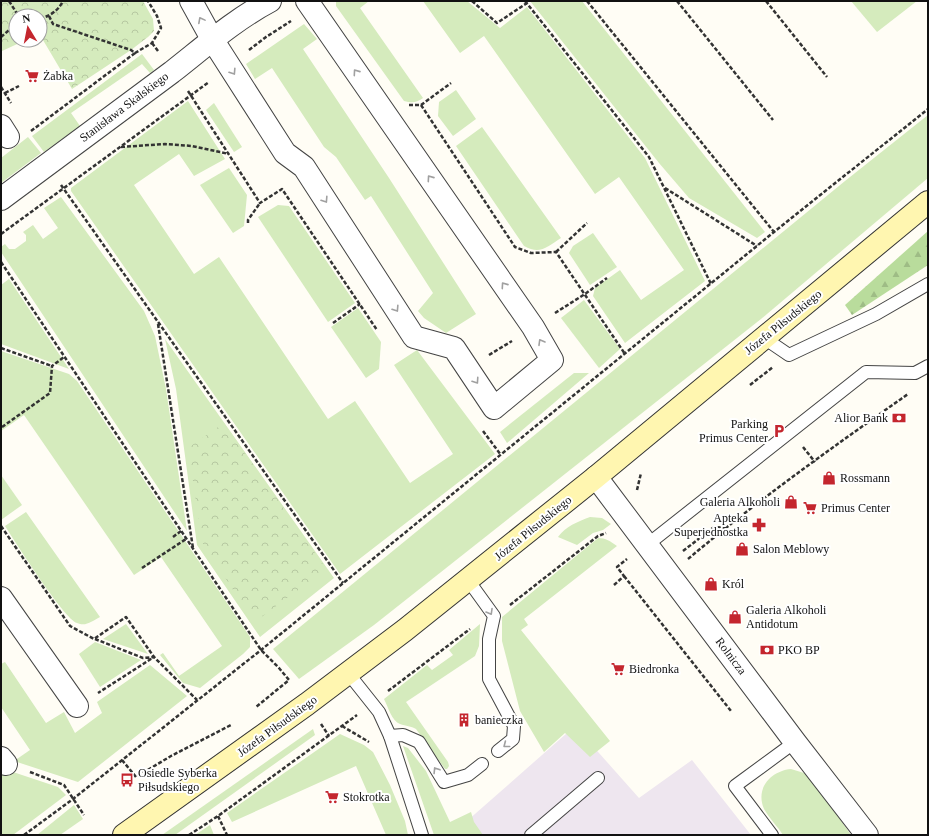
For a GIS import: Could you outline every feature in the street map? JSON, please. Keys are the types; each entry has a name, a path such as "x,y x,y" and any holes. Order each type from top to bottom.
{"street":[{"path":"191,1 212,39 285,153 304,167 414,338 454,348 494,408 552,360 533,327 310,5"},
{"name":"Stanisława Skalskiego","path":"1,199 212,39 251,11 270,1"},
{"name":"Józefa Piłsudskiego","path":"124,835 308,704 468,580 596,477 928,202"},
{"name":"Rolnicza","path":"596,477 654,540 795,742 867,835"},
{"path":"1,598 77,706"}],"lane":[{"path":"764,338 789,355 876,314 928,284"},
{"path":"654,540 866,372 915,373 928,366"},
{"path":"468,580 494,616 489,639 489,679 514,726 514,739 498,751"},
{"path":"348,673 379,712 390,736 422,835"},
{"path":"390,736 403,735 419,742 444,782 468,775 482,764"},
{"path":"772,835 735,786 795,742"},
{"path":"530,835 598,778"}],"path":[{"path":"63,1 57,11 49,16 53,24 131,50 135,53"},
{"path":"29,132 135,53 152,43 161,28 148,1"},
{"path":"472,1 497,23 526,2 649,157 711,284"},
{"path":"587,1 774,232"},
{"path":"677,1 773,120"},
{"path":"766,1 827,76"},
{"path":"1,234 192,96 266,37 310,5"},
{"path":"407,105 421,105 452,83"},
{"path":"5,93 19,86"},
{"path":"421,105 515,247 531,253 556,252 587,223"},
{"path":"24,835 73,799 261,650 774,232 928,109"},
{"path":"120,147 165,144 192,146 229,154"},
{"path":"664,188 757,246"},
{"path":"63,189 343,583"},
{"path":"248,223 248,220 260,203"},
{"path":"556,252 625,354"},
{"path":"1,262 261,650 289,680 254,708"},
{"path":"333,323 360,304"},
{"path":"158,323 193,550"},
{"path":"1,348 52,366"},
{"path":"2,427 50,393 52,366 64,357"},
{"path":"687,561 726,528 832,448 911,391"},
{"path":"637,491 640,495"},
{"path":"1,526 70,626 94,639 142,658 154,658"},
{"path":"654,540 668,549 674,557 714,527 726,528"},
{"path":"173,537 181,531"},
{"path":"142,568 186,539"},
{"path":"627,559 617,567 731,711"},
{"path":"614,585 624,576"},
{"path":"94,639 126,617 154,658 198,700"},
{"path":"77,706 154,658"},
{"path":"122,760 136,777 171,756 237,722"},
{"path":"321,724 329,736"},
{"path":"3,761 64,785 84,815"},
{"path":"218,816 227,835"}],"shaded area":[{"path":"575,726 639,798 692,760 751,835 451,835"}],"green space":[{"path":"1,1 143,1 153,19 154,31 148,37 72,89 48,48 48,8 8,8 9,48 2,51"},
{"path":"336,1 369,1 360,8 423,98 414,102 404,101 336,6"},
{"path":"423,1 467,1 500,28 527,7 645,158 705,281 625,343 593,296 595,288 620,270 641,300 684,270 619,177 595,194 484,36 460,53"},
{"path":"530,1 582,1 765,232 757,238 689,198 659,163"},
{"path":"851,1 917,1 877,32"},
{"path":"304,24 317,39 303,49 389,178 476,314 446,333 424,318 418,311 433,293 371,196 365,200 336,157 324,147 272,68 255,79 246,64"},
{"path":"142,54 154,70 150,73 142,64 71,113 80,126 44,152 32,136"},
{"path":"456,90 476,119 453,136 438,116 439,102"},
{"path":"188,101 225,159 194,176 179,154 134,185 194,274 219,257 328,419 355,401 410,483 453,454 394,365 417,350 495,454 340,574 71,191 71,188"},
{"path":"214,103 242,147 234,152 206,110"},
{"path":"928,115 928,178 761,319 374,625 299,679 273,649 845,181"},
{"path":"482,127 561,238 547,247 535,250 524,246 456,146"},
{"path":"28,137 41,153 1,183 1,158"},
{"path":"229,168 247,195 244,226 233,233 200,185"},
{"path":"61,197 144,311 155,336 166,389 187,531 1,252 1,247 5,244 9,249 15,249 26,241 26,235 23,232 33,225 43,239 58,228 44,208"},
{"path":"278,205 289,206 355,303 328,322 258,217"},
{"path":"928,231 928,265 852,315 845,305"},
{"path":"593,233 617,267 590,285 569,253 573,246"},
{"path":"9,279 69,369 1,344 1,285"},
{"path":"584,300 620,349 599,368 561,318"},
{"path":"358,308 381,342 379,369 366,378 331,327"},
{"path":"165,339 334,578 260,637 197,545 176,389"},
{"path":"1,351 69,374 77,381 250,637 250,647 200,688 183,683 160,655 163,653 179,676 222,646 161,557 134,575 24,415 1,431"},
{"path":"574,373 589,373 507,443 500,432"},
{"path":"224,423 323,564 320,574 260,618 250,616 202,542 188,448"},
{"path":"1,475 22,505 1,520"},
{"path":"26,512 100,617 86,624 77,623 62,609 51,595 5,526"},
{"path":"590,517 602,518 611,524 603,530 593,533 577,545 558,537 568,527"},
{"path":"598,538 608,540 617,546 524,619 528,625 521,630 610,741 590,757 565,733 544,752 520,711 502,641 502,617"},
{"path":"126,624 148,654 103,639"},
{"path":"480,624 479,646 475,656 406,702 448,762 449,766 445,769 416,729 400,724 395,720 384,699 427,665 432,670 453,655 449,650"},
{"path":"95,642 141,660 100,687 79,654"},
{"path":"5,662 46,723 64,712 75,733 102,713 97,702 150,665 187,696 78,782 14,761 30,750 1,707 1,664"},
{"path":"313,729 315,735 175,835 162,835"},
{"path":"340,734 364,745 373,752 390,785 405,821 408,835 386,835 356,766 232,822 227,813"},
{"path":"403,746 408,748 426,771 450,822 471,812 474,822 483,835 434,835"},
{"path":"1,768 58,787 66,795 13,835 1,835"},
{"path":"791,769 804,773 812,779 851,835 783,835 764,809 762,794 763,788 771,777 784,770"},
{"path":"74,805 83,819 60,835 37,835"},
{"path":"210,825 214,835 195,835"}],"place":[{"name":"Żabka","path":"32,76"},
{"name":"Alior Bank","path":"899,418"},
{"name":"Parking Primus Center","path":"779,431"},
{"name":"Rossmann","path":"829,478"},
{"name":"Galeria Alkoholi","path":"791,502"},
{"name":"Primus Center","path":"810,508"},
{"name":"Apteka Superjednostka","path":"759,525"},
{"name":"Salon Meblowy","path":"742,549"},
{"name":"Król","path":"711,584"},
{"name":"Galeria Alkoholi Antidotum","path":"735,617"},
{"name":"PKO BP","path":"767,650"},
{"name":"Biedronka","path":"618,669"},
{"name":"banieczka","path":"464,720"},
{"name":"Osiedle Syberka Piłsudskiego","path":"127,780"},
{"name":"Stokrotka","path":"332,797"}]}
